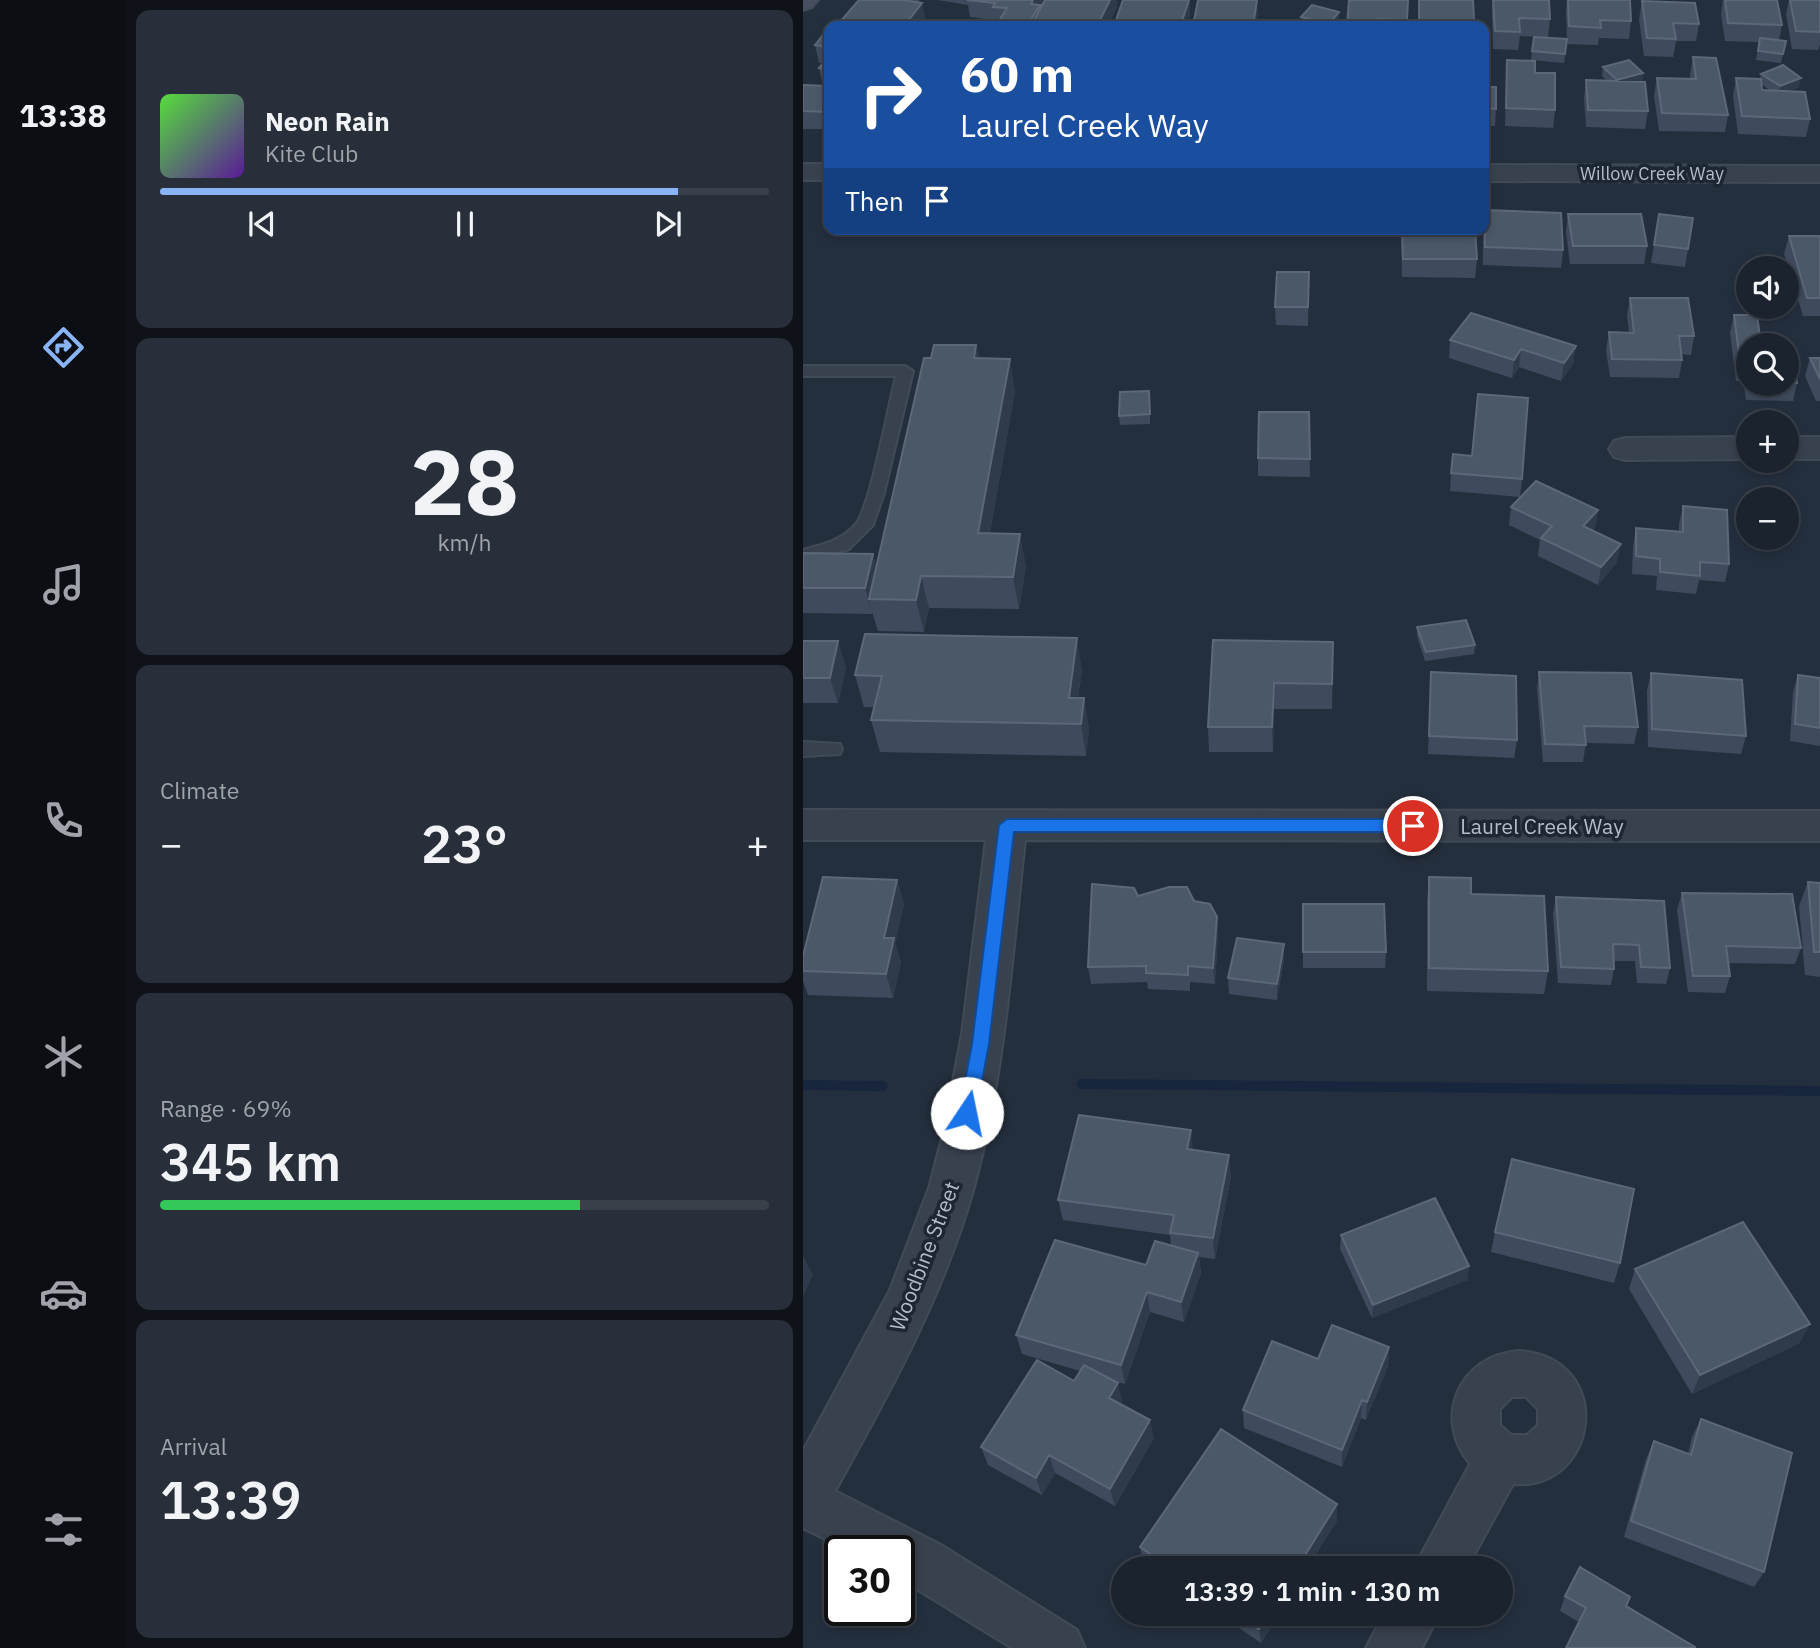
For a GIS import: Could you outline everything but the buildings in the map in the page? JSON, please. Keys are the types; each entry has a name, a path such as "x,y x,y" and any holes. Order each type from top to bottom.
{"street":[{"path":"803,172 824,172"},
{"name":"Willow Creek Way","path":"1489,173 1820,174"},
{"path":"1625,449 1736,448"},
{"path":"1799,448 1820,448"},
{"name":"Laurel Creek Way","path":"803,825 1820,826"},
{"name":"Woodbine Street","path":"803,1500 895,1334 935,1238 959,1160 980,1044 1007,825"},
{"path":"1446,1556 1502,1456"},
{"path":"803,1500 923,1563 1059,1648"},
{"path":"1392,1648 1406,1626"}],"lane":[{"path":"803,370 905,371 876,493 865,525 843,545 803,556"},
{"path":"803,749 833,749"}],"waterway":[{"path":"1082,1084 1820,1091"},
{"path":"803,1085 882,1086"}],"route":[{"path":"967,1113 980,1044 1007,825 1413,826"}]}
